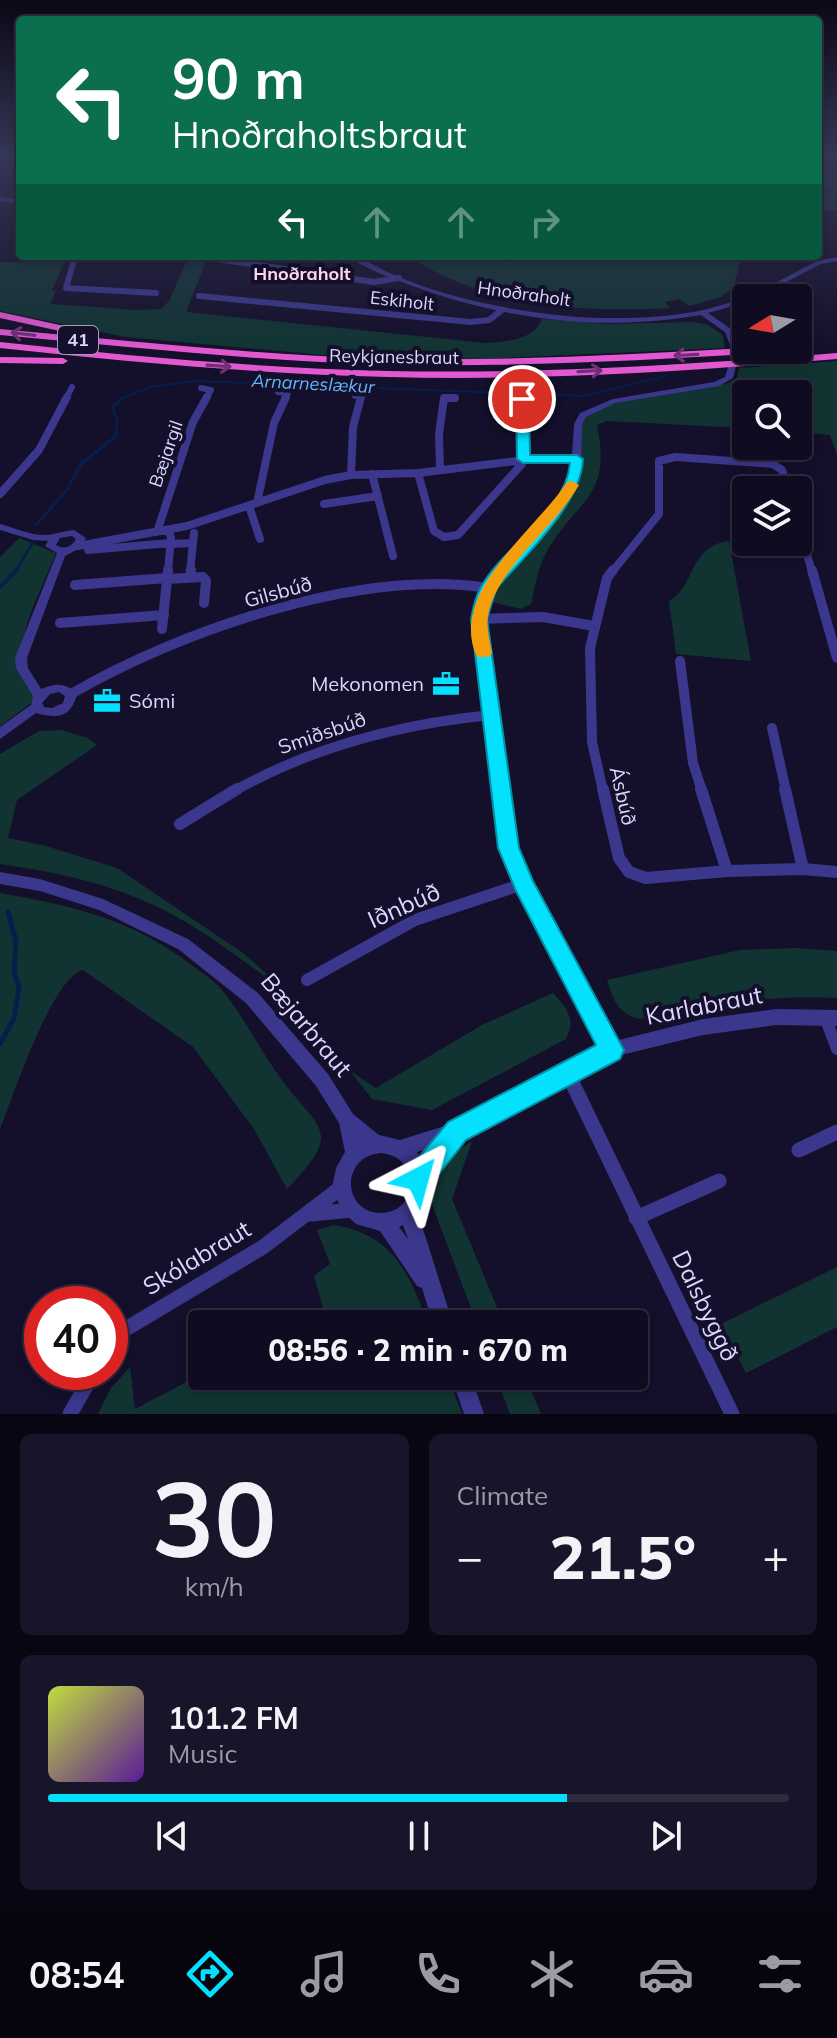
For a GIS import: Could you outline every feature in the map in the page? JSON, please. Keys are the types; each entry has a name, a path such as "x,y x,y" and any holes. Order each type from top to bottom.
{"highway":[{"path":"0,315 156,348"},
{"name":"Reykjanesbraut","path":"0,332 156,348 314,358 452,362 732,352"},
{"name":"Reykjanesbraut","path":"0,345 141,361 329,372 484,375 669,368 837,356"},
{"path":"812,347 837,345"},
{"path":"0,360 141,361"}],"street":[{"name":"Hnoðraholt","path":"777,284 819,262 837,259"},
{"path":"74,260 66,288 156,293"},
{"path":"222,260 374,282 399,278"},
{"name":"Hnoðraholt","path":"359,260 449,297 502,310 606,319 702,312 732,304"},
{"name":"Eskiholt","path":"199,296 467,322 489,320 502,310"},
{"path":"702,312 728,331 732,340"},
{"path":"611,1050 523,884 508,848 479,619 488,588 563,501 573,482 578,424 590,409 613,401 716,384 729,378 732,366"},
{"path":"0,494 39,450 72,387"},
{"name":"Bæjargil","path":"162,629 170,544 162,531 193,422 215,390 201,388"},
{"path":"260,539 253,504 274,423 288,393 278,392"},
{"path":"351,475 353,427 361,396 355,396"},
{"path":"440,470 438,436 444,398 455,398"},
{"path":"418,473 434,531 451,537 460,533 516,473 523,459 522,399 535,400"},
{"name":"Ásbúð","path":"784,476 782,470 773,464 675,457 660,459 657,466 661,500 659,514 607,578 594,626 590,653 592,742 623,866 632,874 646,878 727,871 803,869 837,872"},
{"path":"6,730 42,701 68,691 71,702 63,709 42,701 22,668 25,643 55,546 70,532 85,544 162,531 351,475 418,473 523,459 577,459"},
{"path":"372,474 393,556"},
{"path":"324,504 378,496"},
{"path":"0,527 55,546 170,544 194,538 190,577"},
{"path":"808,556 837,658"},
{"path":"75,585 204,578 204,603"},
{"name":"Gilsbúð","path":"68,691 225,626 317,600 454,580 488,588"},
{"path":"60,623 164,615"},
{"path":"479,619 543,617 594,626"},
{"path":"680,661 693,763 727,871"},
{"name":"Smiðsbúð","path":"180,824 248,782 324,748 416,724 491,715"},
{"path":"772,728 803,869"},
{"name":"Bæjarbraut","path":"0,878 40,885 103,905 183,944 252,998 322,1080 347,1120 375,1143 391,1143 402,1148"},
{"name":"Iðnbúð","path":"307,980 415,920 523,884"},
{"name":"Karlabraut","path":"402,1148 457,1131 611,1050 703,1027 776,1017 831,1017"},
{"path":"831,1017 837,1049"},
{"name":"Dalsbyggð","path":"567,1072 732,1414"},
{"name":"Bæjarbraut","path":"347,1120 354,1155"},
{"name":"Karlabraut","path":"418,1179 457,1131"},
{"path":"799,1150 837,1132"},
{"path":"375,1143 354,1155 348,1164 343,1186 351,1210 369,1223 386,1224 398,1219 414,1200 418,1179 412,1159 402,1148"},
{"path":"636,1218 719,1181"},
{"name":"Skólabraut","path":"128,1327 312,1214 343,1186"},
{"name":"Skólabraut","path":"312,1214 351,1210"},
{"path":"408,1210 438,1310"},
{"path":"386,1224 430,1288"},
{"path":"70,1414 84,1390"},
{"path":"466,1390 474,1414"}],"green space":[{"path":"187,260 206,260 186,312 485,343 526,336 542,319 609,324 693,322 706,324 723,335 725,348 480,359 323,355 125,337 0,311 0,262 65,261 52,290 56,291 50,304 138,310 161,309 169,301"},
{"path":"415,260 740,260 735,284 721,297 689,306 679,299 665,302 670,308 568,307 534,303 468,286"},
{"path":"837,361 837,455 830,435 812,433 812,380 733,380 737,378 739,368"},
{"path":"732,381 732,427 607,421 597,425 600,468 596,483 547,551 531,604 521,609 492,602 491,597 576,487 581,424 591,414 626,400"},
{"path":"19,538 56,553 26,627 22,646 26,683 37,699 0,726 0,557"},
{"path":"729,541 751,661 676,654 669,601 678,595 706,551 716,544"},
{"path":"61,730 88,738 97,745 17,800 8,838 117,868 243,953 301,1004 224,947 163,910 90,882 0,864 0,754 39,731"},
{"path":"0,893 78,909 125,926 170,950 218,986 320,1130 321,1141 316,1153 287,1189 254,1129 193,1047 83,970 71,978 47,1015 0,1129"},
{"path":"794,948 837,951 837,998 738,1002 640,1019 626,1013 618,1005 607,980 740,950"},
{"path":"553,993 566,1008 570,1019 566,1039 432,1110 372,1099 350,1071 376,1088 482,1025"},
{"path":"472,1141 452,1199 498,1310 472,1310 430,1199 431,1177 446,1158"},
{"path":"333,1225 354,1230 384,1247 405,1273 423,1310 324,1310 314,1276 330,1264 317,1230"},
{"path":"837,1267 837,1327 746,1373 721,1324"},
{"path":"130,1367 135,1409 188,1381 188,1390 453,1390 462,1414 98,1414 110,1390 128,1390"},
{"path":"501,1390 531,1390 541,1414 510,1414"}],"waterway":[{"name":"Arnarneslækur","path":"122,399 150,387 195,381 584,396 666,376"},
{"name":"Arnarneslækur","path":"36,525 66,491 82,463 116,436 117,419 112,407 122,399"},
{"name":"Arnarneslækur","path":"15,572 33,542"},
{"name":"Arnarneslækur","path":"0,587 15,572"},
{"name":"Arnarneslækur","path":"0,1044 14,1018 19,988 14,972 16,941 8,912"}],"slow traffic":[{"path":"483,653 479,619 488,588 563,501 572,485"}],"place":[{"name":"Mekonomen","path":"446,684"},
{"name":"Sómi","path":"107,701"}],"district":[{"name":"Hnoðraholt","path":"302,274"}],"route":[{"path":"418,1179 457,1131 611,1050 523,884 508,848 496,766 479,619 483,602 488,588 569,492 577,459 523,459 522,399"}]}
